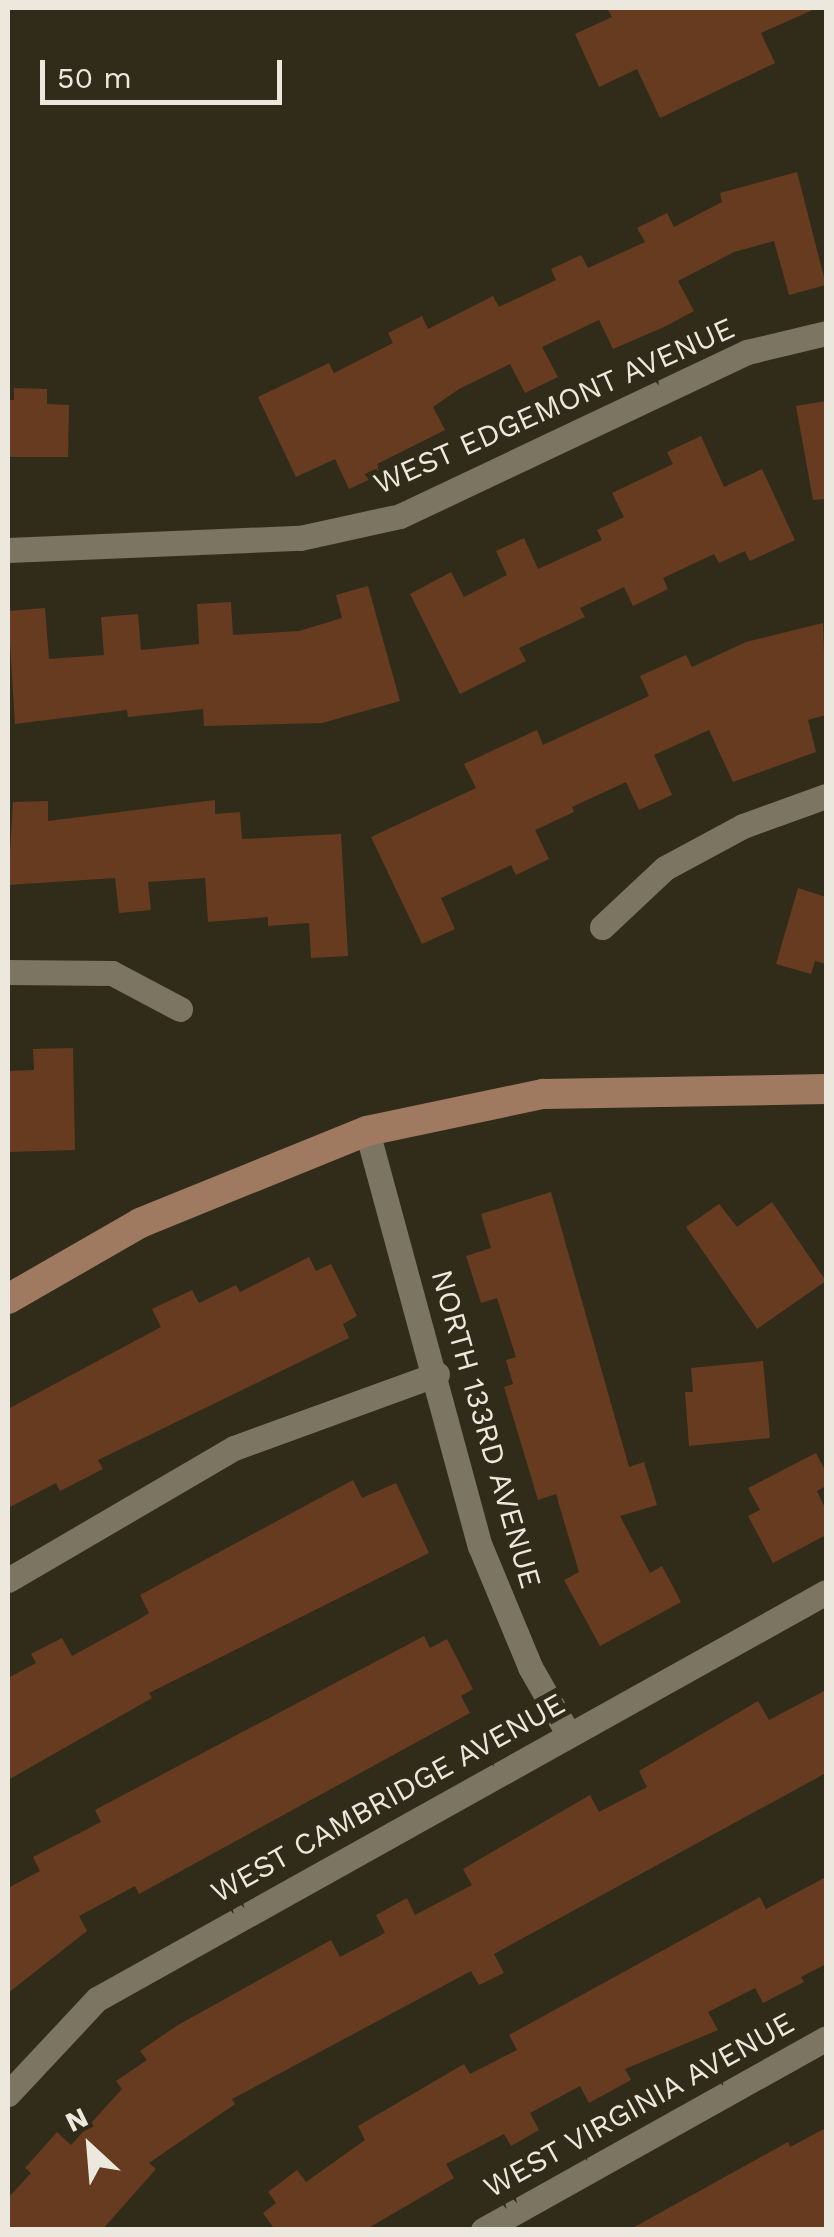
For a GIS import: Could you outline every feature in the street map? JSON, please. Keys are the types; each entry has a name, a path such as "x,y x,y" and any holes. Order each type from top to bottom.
{"street":[{"name":"WEST EDGEMONT AVENUE","path":"8,550 300,538 400,516 747,352 826,333"},
{"path":"602,927 665,868 743,826 826,796"},
{"path":"8,972 112,973 180,1008"},
{"path":"8,1299 140,1223 367,1132 543,1094 826,1089"},
{"name":"NORTH 133RD AVENUE","path":"367,1132 500,1602 568,1735"},
{"path":"8,1580 234,1448 342,1403 437,1374"},
{"name":"WEST CAMBRIDGE AVENUE","path":"8,2094 97,2000 826,1592"},
{"name":"WEST VIRGINIA AVENUE","path":"484,2230 826,2038"}],"building":[{"path":"607,8 817,8 761,33 775,63 660,118 637,69 599,87 575,34 612,17"},
{"path":"797,172 826,285 789,295 774,241 734,252 678,281 694,311 664,327 613,349 599,320 542,347 558,377 525,393 510,364 459,389 433,407 445,430 377,464 381,474 349,489 335,459 296,477 258,397 329,363 334,373 393,343 388,333 422,316 428,329 493,296 499,307 556,280 551,269 581,255 588,268 645,242 637,228 667,213 674,227 722,202 720,193"},
{"path":"14,388 47,389 47,404 69,405 68,457 8,457 8,400 14,400"},
{"path":"826,401 826,499 813,500 796,406"},
{"path":"701,436 724,487 762,469 795,540 750,561 745,551 719,563 714,554 663,578 668,589 633,606 624,587 580,608 585,617 519,648 526,661 460,694 410,594 451,572 464,597 507,575 496,551 524,538 538,569 602,540 597,530 624,517 612,493 673,464 667,452"},
{"path":"368,586 400,701 322,723 204,726 203,709 128,717 127,710 15,724 8,611 45,608 49,659 104,655 101,617 138,614 141,650 199,644 197,604 231,602 233,635 299,631 342,618 336,595"},
{"path":"823,623 826,715 808,720 816,752 733,782 709,730 654,755 672,795 639,810 626,782 572,807 574,812 535,830 549,859 516,875 511,865 441,898 455,929 422,944 371,837 476,788 464,764 537,730 543,745 649,696 640,676 686,655 692,667 746,642"},
{"path":"215,800 215,814 240,812 242,839 341,834 348,956 311,958 309,923 268,926 268,917 208,922 205,878 148,882 151,910 119,913 115,878 8,885 13,802 48,801 48,821"},
{"path":"798,888 826,897 826,964 815,961 811,974 776,964"},
{"path":"73,1048 75,1150 8,1152 8,1071 34,1070 33,1049"},
{"path":"551,1192 629,1467 644,1462 657,1505 620,1516 650,1573 662,1566 681,1602 600,1646 564,1580 579,1572 556,1494 538,1500 504,1387 513,1384 506,1360 516,1357 497,1298 481,1303 466,1256 491,1248 481,1214"},
{"path":"772,1202 826,1281 757,1329 686,1227 719,1204 737,1227"},
{"path":"309,1257 316,1271 331,1264 357,1316 343,1324 349,1338 98,1460 103,1469 60,1491 56,1483 8,1508 8,1409 161,1327 152,1309 192,1290 199,1303 236,1285 240,1292"},
{"path":"763,1361 770,1438 689,1446 685,1392 693,1392 691,1368"},
{"path":"816,1453 826,1472 826,1486 817,1491 826,1510 826,1535 773,1563 748,1516 760,1510 748,1488"},
{"path":"353,1480 362,1498 396,1483 429,1553 149,1693 152,1698 8,1780 8,1678 36,1663 31,1654 62,1638 72,1656 149,1613 140,1595"},
{"path":"424,1636 430,1648 447,1639 473,1689 461,1696 470,1713 139,1894 135,1886 79,1916 87,1931 8,1993 8,1888 40,1871 33,1857 101,1822 95,1810"},
{"path":"826,1690 826,1773 494,1954 504,1973 479,1985 471,1971 232,2099 235,2104 149,2163 156,2169 102,2230 8,2230 8,2198 31,2173 25,2168 57,2132 71,2145 122,2089 116,2081 147,2060 140,2051 178,2025 331,1940 340,1957 385,1933 376,1915 407,1898 415,1915 472,1885 463,1869 590,1795 599,1812 647,1787 639,1771 758,1701 769,1720"},
{"path":"826,1877 826,1964 801,1977 804,1982 763,2003 755,1988 708,2012 718,2030 625,2069 631,2080 589,2103 580,2086 530,2113 539,2130 511,2146 504,2134 446,2164 454,2178 365,2230 275,2230 263,2213 276,2203 268,2192 297,2170 306,2182 365,2140 358,2126 464,2064 470,2074 517,2050 509,2035 760,1897 766,1909"},
{"path":"826,2128 826,2230 629,2230 788,2142 790,2147"}]}
